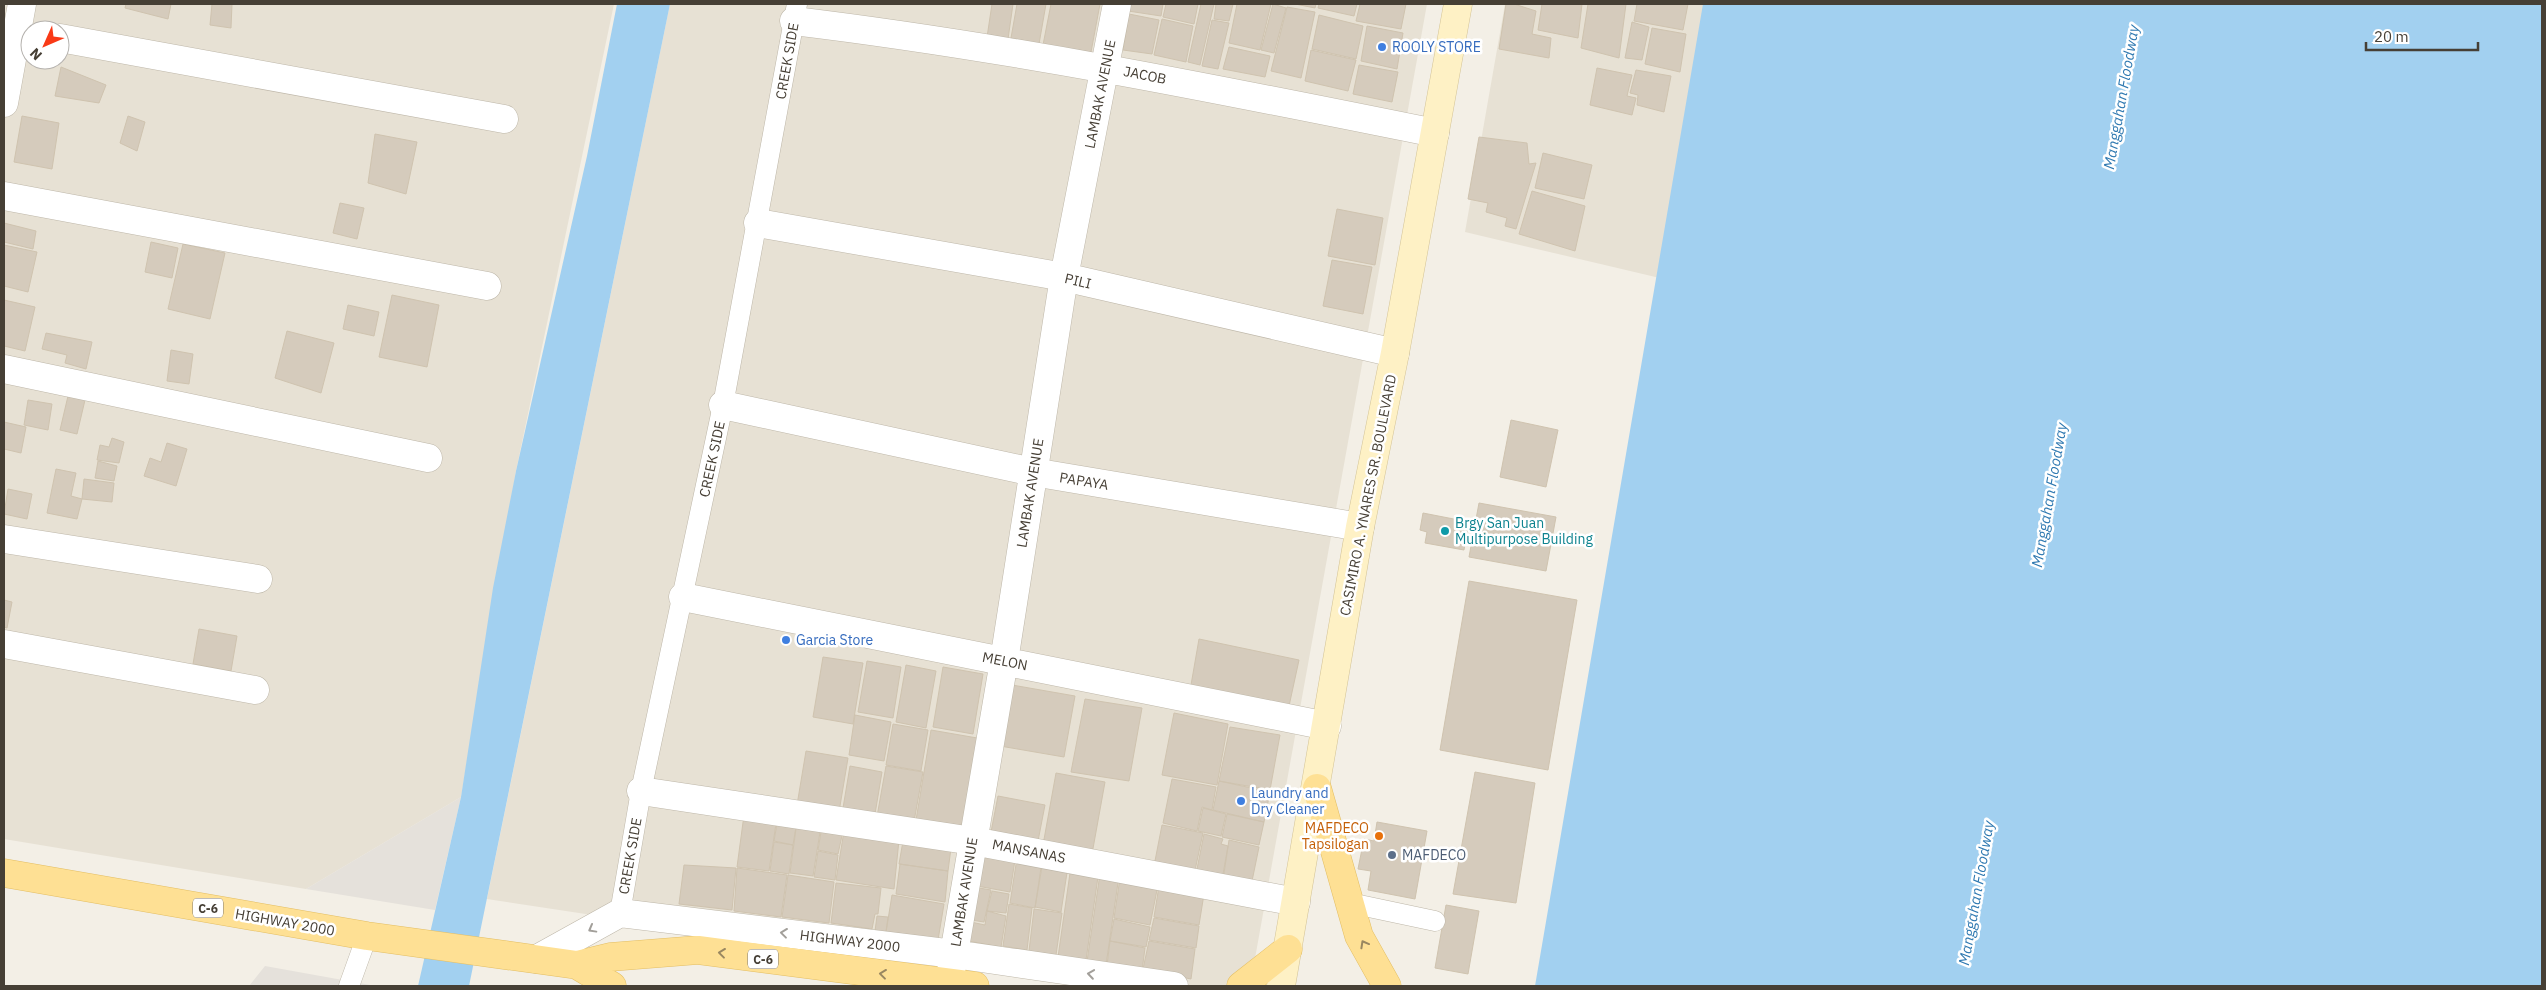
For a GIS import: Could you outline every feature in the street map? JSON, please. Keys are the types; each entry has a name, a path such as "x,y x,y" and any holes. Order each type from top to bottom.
{"main road":[{"name":"CASIMIRO A. YNARES SR. BOULEVARD","path":"1281,986 1317,788 1360,527 1395,353 1458,4"},
{"path":"1317,788 1359,936 1387,986"},
{"name":"HIGHWAY 2000","path":"4,873 367,936 496,956 537,959 577,965 610,957 698,950 962,985"},
{"path":"1241,986 1288,949"},
{"name":"HIGHWAY 2000","path":"577,965 608,986"}],"street":[{"path":"22,4 23,20"},
{"name":"LAMBAK AVENUE","path":"962,985 954,954 1004,661 1064,277 1117,4"},
{"name":"JACOB","path":"795,12 902,34 1104,67 1435,133"},
{"path":"70,40 504,119"},
{"path":"4,103 20,43"},
{"path":"4,196 487,286"},
{"name":"PILI","path":"758,223 1064,277 1395,353"},
{"path":"4,369 428,458"},
{"name":"PAPAYA","path":"723,405 1033,472 1360,527"},
{"path":"4,539 258,578"},
{"name":"MELON","path":"683,597 1327,726"},
{"path":"4,644 255,690"},
{"name":"MANSANAS","path":"641,791 973,841 1296,902"},
{"path":"537,959 620,913"},
{"name":"HIGHWAY 2000","path":"620,913 954,954 1174,986"}],"lane":[{"name":"CREEK SIDE","path":"620,913 641,791 723,405 758,223 795,12"},
{"path":"1350,903 1435,921"},
{"path":"349,986 367,936"}],"shaded area":[{"path":"4,4 614,4 516,471 461,797 306,889 4,839"},
{"path":"670,4 1427,4 1250,986 1165,986 645,923 487,899"},
{"path":"1505,4 1713,4 1664,279 1465,232"},
{"path":"461,797 435,910 306,889"},
{"path":"265,966 376,986 249,986"}],"water":[{"path":"617,4 670,4 469,986 418,986 461,797 493,588 516,471 587,156"},
{"name":"Manggahan Floodway","path":"1703,4 2542,4 2542,986 1535,986"}],"building":[{"path":"126,4 171,4 168,19 125,8"},
{"path":"212,4 232,4 231,28 210,25"},
{"path":"992,4 1013,4 1007,46 986,44"},
{"path":"1017,4 1046,4 1039,44 1011,38"},
{"path":"1051,4 1100,4 1091,52 1043,45"},
{"path":"1129,4 1163,4 1161,16 1128,11"},
{"path":"1166,4 1198,4 1194,24 1163,17"},
{"path":"1201,4 1214,4 1200,65 1188,62"},
{"path":"1216,4 1233,4 1229,21 1214,19"},
{"path":"1237,4 1271,4 1260,50 1229,43"},
{"path":"1273,4 1286,8 1274,53 1261,50"},
{"path":"1295,4 1316,4 1315,8"},
{"path":"1319,4 1357,4 1354,16 1318,8"},
{"path":"1360,4 1406,4 1401,29 1356,21"},
{"path":"1506,4 1514,4 1536,11 1532,34 1551,38 1549,58 1499,49"},
{"path":"1542,4 1582,4 1578,38 1538,30"},
{"path":"1588,4 1626,4 1619,58 1581,48"},
{"path":"1637,4 1688,4 1683,30 1634,21"},
{"path":"1287,7 1315,12 1301,78 1271,71"},
{"path":"1129,14 1159,20 1152,54 1123,50"},
{"path":"1319,15 1363,26 1356,59 1312,49"},
{"path":"1162,19 1193,26 1186,62 1154,55"},
{"path":"1212,20 1229,23 1218,69 1202,66"},
{"path":"1632,22 1649,27 1642,60 1625,58"},
{"name":"ROOLY STORE","path":"1367,26 1403,33 1397,69 1361,61"},
{"path":"1652,28 1686,34 1680,72 1645,64"},
{"path":"1229,47 1270,56 1265,77 1223,69"},
{"path":"1311,50 1356,60 1348,91 1305,81"},
{"path":"1359,65 1398,72 1392,102 1353,94"},
{"path":"1597,68 1632,75 1627,96 1636,98 1632,115 1590,105"},
{"path":"60,70 68,70 106,85 99,103 55,96"},
{"path":"1636,70 1671,76 1664,112 1637,105 1638,95 1630,93"},
{"path":"22,116 59,123 52,169 14,162"},
{"path":"128,116 145,122 137,151 120,143"},
{"path":"375,134 417,142 406,194 368,183"},
{"path":"1479,137 1527,143 1529,164 1536,163 1516,229 1505,226 1507,218 1486,212 1488,203 1468,199"},
{"path":"1543,153 1592,165 1584,199 1535,188"},
{"path":"1532,191 1585,206 1575,251 1519,234"},
{"path":"340,203 364,208 357,239 333,233"},
{"path":"1337,209 1383,218 1375,265 1328,256"},
{"path":"4,223 36,231 33,249 4,242"},
{"path":"151,242 178,248 172,278 145,272"},
{"path":"183,244 225,253 210,319 168,309"},
{"path":"4,245 37,252 28,292 4,286"},
{"path":"1332,260 1372,267 1363,314 1323,306"},
{"path":"392,295 439,305 427,367 379,357"},
{"path":"4,300 35,307 25,351 4,346"},
{"path":"348,305 379,312 374,336 343,329"},
{"path":"287,331 334,343 321,393 275,378"},
{"path":"46,333 92,342 86,369 65,363 67,355 42,349"},
{"path":"171,350 193,354 189,384 167,381"},
{"path":"68,396 85,400 77,434 60,430"},
{"path":"28,400 52,404 48,430 24,425"},
{"path":"1511,420 1558,430 1546,487 1500,477"},
{"path":"4,422 26,427 21,453 4,449"},
{"path":"112,438 124,442 119,463 97,460 100,445 109,447"},
{"path":"167,443 187,449 176,486 144,476 150,458 161,462"},
{"path":"98,461 117,466 114,481 95,478"},
{"path":"56,469 76,473 71,496 82,499 77,519 47,513"},
{"path":"84,479 114,483 112,502 82,499"},
{"path":"8,489 32,494 27,519 4,514"},
{"path":"1479,503 1556,517 1546,571 1469,557"},
{"name":"Brgy San Juan Multipurpose Building","path":"1423,513 1469,522 1464,550 1425,543 1427,532 1420,530"},
{"path":"1469,581 1577,600 1548,770 1440,750"},
{"path":"4,600 12,602 7,628 4,627"},
{"path":"199,629 237,636 231,671 193,664"},
{"path":"1199,639 1299,660 1289,706 1191,685"},
{"path":"823,657 863,663 853,724 813,717"},
{"path":"867,661 901,667 893,718 858,712"},
{"path":"906,665 936,671 926,728 896,722"},
{"path":"943,667 983,674 973,734 933,727"},
{"path":"1012,685 1075,696 1064,757 1000,746"},
{"path":"1085,699 1142,708 1129,781 1071,772"},
{"path":"1174,713 1228,724 1217,785 1162,775"},
{"path":"855,715 891,722 884,761 849,755"},
{"path":"893,724 928,730 921,771 886,765"},
{"path":"1230,727 1280,735 1270,790 1219,781"},
{"path":"931,730 983,739 967,835 915,826"},
{"path":"806,751 848,758 839,812 797,805"},
{"path":"850,766 882,772 874,820 842,814"},
{"path":"886,766 923,772 913,827 876,822"},
{"path":"1475,772 1535,783 1516,903 1453,894"},
{"path":"1056,773 1105,782 1092,854 1043,845"},
{"path":"1172,779 1216,787 1212,810 1202,807 1197,831 1163,823"},
{"name":"Laundry and Dry Cleaner","path":"1219,781 1270,792 1264,822 1213,810"},
{"path":"998,796 1045,805 1038,841 991,832"},
{"path":"1203,808 1226,814 1221,836 1198,831"},
{"path":"1227,814 1264,822 1259,845 1222,837"},
{"path":"744,815 777,817 769,871 737,867"},
{"path":"778,818 797,821 793,845 774,841"},
{"path":"797,821 821,826 813,876 790,873"},
{"name":"MAFDECO","path":"1377,822 1427,831 1415,899 1368,890 1371,871 1358,869 1364,839 1374,841"},
{"path":"1162,825 1203,833 1194,875 1154,866"},
{"path":"822,826 843,831 838,854 818,850"},
{"path":"844,831 899,840 894,889 836,880"},
{"path":"1204,834 1223,839 1221,844 1228,846 1222,880 1196,874"},
{"path":"1229,840 1259,847 1251,886 1223,880"},
{"path":"903,841 951,848 948,871 899,864"},
{"path":"774,842 793,845 789,874 770,871"},
{"path":"818,851 838,855 835,880 814,877"},
{"path":"983,854 1015,860 1010,892 977,886"},
{"path":"1017,858 1042,861 1035,908 1010,903"},
{"path":"1043,861 1068,866 1061,912 1035,907"},
{"path":"900,864 948,871 945,902 896,894"},
{"path":"684,865 736,868 732,910 679,904"},
{"path":"1071,866 1099,870 1086,960 1058,957"},
{"path":"737,868 787,875 781,917 734,911"},
{"path":"1100,874 1119,876 1106,965 1087,961"},
{"path":"788,875 834,882 829,923 782,917"},
{"path":"1120,878 1158,885 1150,925 1114,918"},
{"path":"836,883 881,888 878,914 875,914 872,929 831,923"},
{"path":"1159,886 1204,894 1199,925 1154,917"},
{"path":"973,887 991,890 984,922 965,919"},
{"path":"992,891 1009,894 1006,913 987,911"},
{"path":"892,895 944,904 938,940 886,932"},
{"path":"1009,904 1032,908 1027,950 1003,946"},
{"path":"1446,905 1479,911 1468,974 1435,968"},
{"path":"1034,909 1062,913 1056,955 1029,951"},
{"path":"987,911 1006,916 1001,947 963,940 966,921 985,925"},
{"path":"877,916 888,917 886,932 875,931"},
{"path":"1154,918 1199,926 1196,948 1149,940"},
{"path":"1114,919 1150,927 1146,947 1110,941"},
{"path":"1110,941 1145,948 1142,971 1107,965"},
{"path":"1149,941 1195,949 1191,979 1143,969"}],"place":[{"name":"ROOLY STORE","path":"1382,47"},
{"name":"Brgy San Juan Multipurpose Building","path":"1445,531"},
{"name":"Garcia Store","path":"786,640"},
{"name":"Laundry and Dry Cleaner","path":"1241,801"},
{"name":"MAFDECO Tapsilogan","path":"1379,836"},
{"name":"MAFDECO","path":"1392,855"}]}
